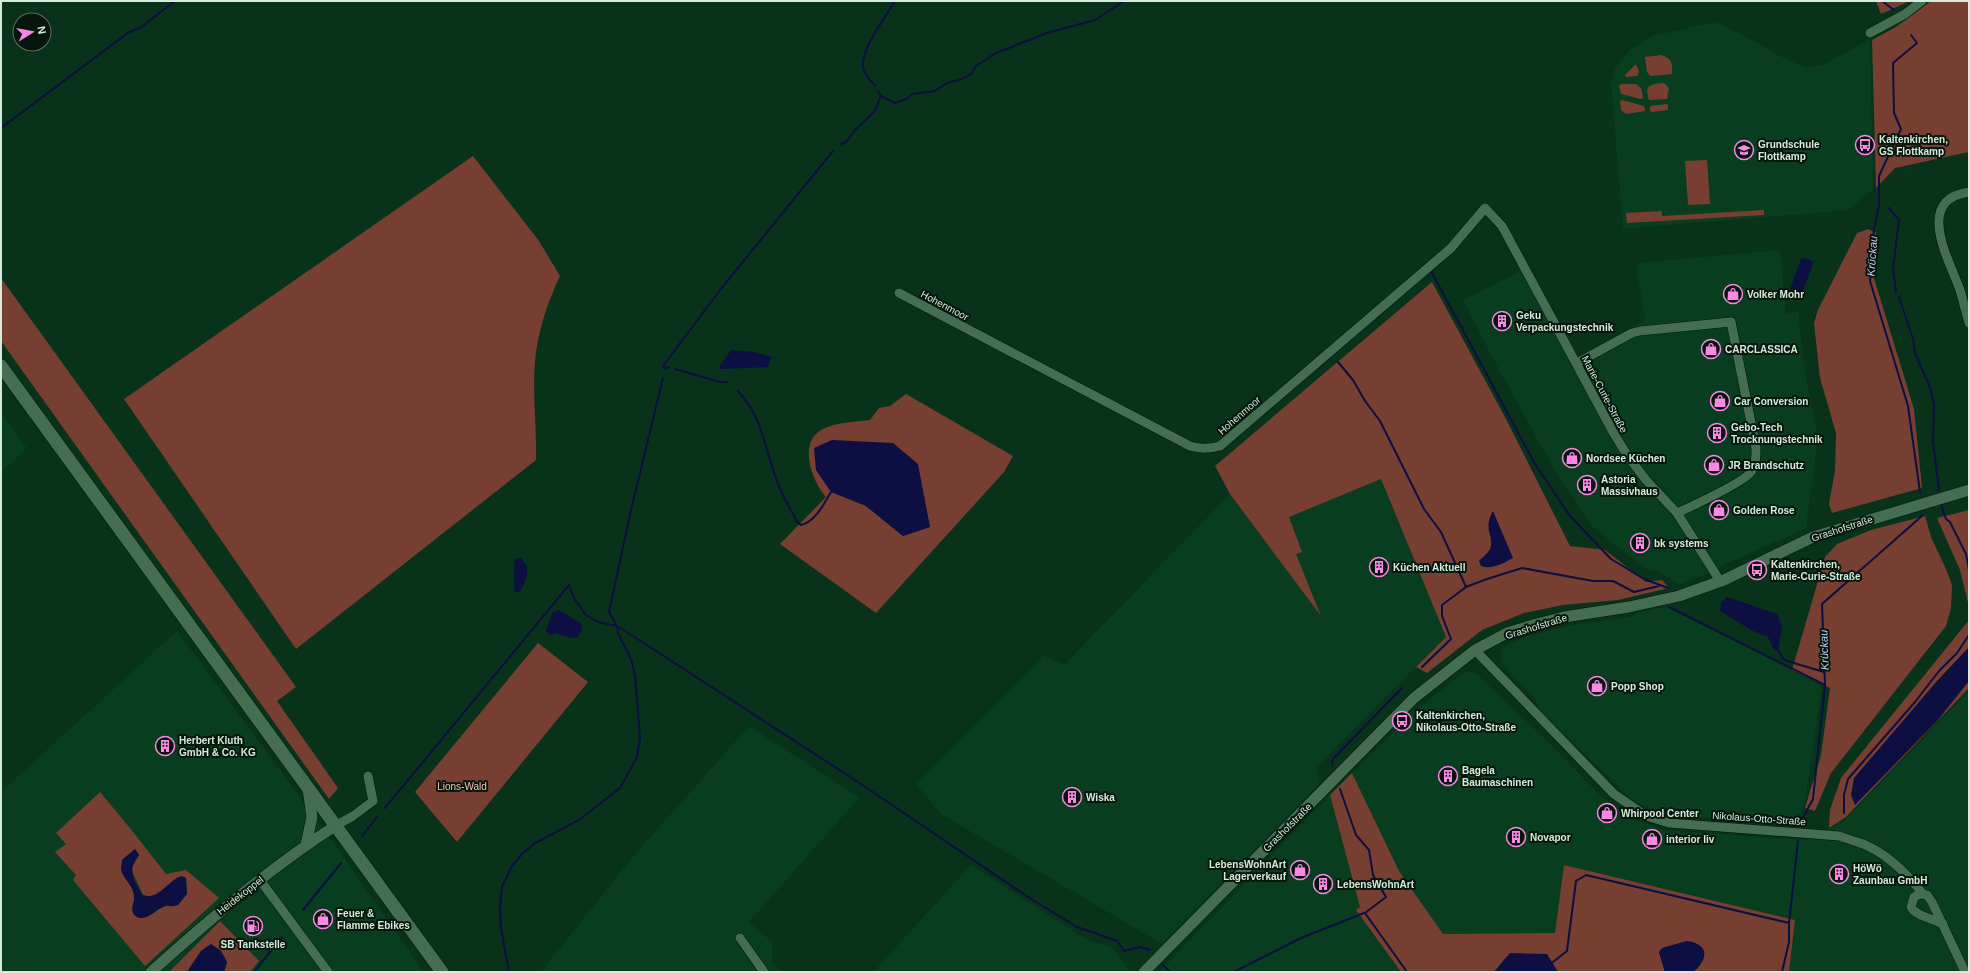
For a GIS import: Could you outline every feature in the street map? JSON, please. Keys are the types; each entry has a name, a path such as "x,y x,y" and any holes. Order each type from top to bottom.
{"main road":[{"path":"1,366 442,972"}],"street":[{"path":"1870,33 1905,14 1922,1"},
{"path":"1969,192 1949,198 1942,206 1939,221 1941,243 1960,290 1969,322"},
{"name":"Hohenmoor","path":"899,293 1190,446 1212,448 1220,446 1451,248 1485,208"},
{"name":"Marie-Curie-Straße","path":"1485,208 1502,226 1613,432 1627,455 1646,480 1677,513 1720,581"},
{"path":"1577,363 1632,333 1731,322 1756,448 1755,464 1750,473 1741,480 1677,513"},
{"name":"Grashofstraße","path":"1144,972 1414,698 1475,650 1507,633 1533,625 1564,617 1629,607 1679,596 1720,581 1813,537 1969,490"},
{"name":"Nikolaus-Otto-Straße","path":"1475,650 1614,794 1646,816 1669,823 1839,836 1864,844 1885,857 1931,900 1965,972"},
{"path":"335,826 353,816 373,801 368,776"},
{"path":"306,845 312,817 308,789"},
{"name":"Heidekoppel","path":"151,972 211,918 306,845 335,826"},
{"path":"260,880 328,972"},
{"path":"1923,894 1914,897 1911,904 1913,910 1915,913 1933,918 1943,924"},
{"path":"740,938 764,972"}],"shaded area":[{"name":"Grundschule Flottkamp","path":"1715,22 1806,68 1823,65 1870,39 1873,189 1848,210 1623,229 1611,83 1614,71 1631,49 1652,36"},
{"path":"1780,250 1786,313 1798,312 1807,384 1818,437 1806,528 1680,585 1658,571 1645,569 1592,526 1555,471 1497,366 1463,300 1528,267 1577,357 1645,320 1636,263"},
{"path":"1804,258 1812,261 1813,264 1801,295 1794,297 1789,292 1801,259"},
{"path":"731,350 754,352 771,357 768,367 720,369 720,366"},
{"path":"1,413 27,448 1,472"},
{"path":"832,440 893,443 918,464 930,527 903,536 866,506 831,492 816,470 814,448"},
{"path":"1381,479 1446,637 1383,699 1316,769 1320,783 1162,944 941,814 916,784 1044,655 1064,665 1230,494 1320,614 1296,554 1302,551 1289,517"},
{"path":"1493,511 1513,558 1498,565 1485,567 1481,566 1479,561 1490,549 1491,540 1489,523"},
{"path":"521,558 526,567 527,575 520,592 515,592 515,559"},
{"path":"1727,597 1777,614 1782,626 1778,650 1774,650 1768,637 1753,631 1720,611 1721,603"},
{"path":"1666,607 1822,686 1804,808 1790,823 1680,816 1657,812 1632,800 1544,715 1534,698 1501,662 1500,653 1502,647 1528,636 1577,624 1632,617 1636,613"},
{"path":"559,610 581,623 582,630 578,637 570,638 557,633 550,635 546,631 552,613"},
{"path":"177,631 328,835 424,972 1,972 1,792"},
{"path":"1969,647 1969,681 1938,720 1855,805 1851,795 1854,778 1937,681"},
{"path":"1470,671 1478,675 1547,741 1601,796 1632,818 1663,830 1806,840 1845,820 1969,691 1969,972 1789,972 1795,920 1564,865 1555,933 1443,934 1399,871 1352,773 1414,712 1462,674"},
{"path":"749,726 859,798 749,922 772,942 772,964 781,972 541,972 631,859"},
{"path":"1330,795 1360,907 1356,910 1401,972 1159,972"},
{"path":"135,849 139,855 135,860 132,870 136,885 143,895 154,895 159,893 177,878 182,876 186,878 187,894 178,905 165,906 142,918 134,915 132,910 134,899 133,892 121,870 122,860"},
{"path":"971,865 1086,939 1113,948 1131,972 873,972"},
{"path":"1687,941 1699,945 1703,949 1704,957 1702,962 1693,972 1665,972 1659,952 1662,948"},
{"path":"211,944 221,951 227,962 224,972 187,972 201,951"},
{"path":"1510,953 1547,954 1558,972 1494,972"}],"green space":[{"path":"1876,1 1910,1 1881,14"},
{"path":"1931,1 1969,1 1969,152 1895,168 1876,188 1872,40 1896,27"},
{"path":"1661,55 1669,59 1671,62 1672,74 1650,76 1647,72 1645,57"},
{"path":"1636,64 1639,72 1637,76 1626,77 1625,75"},
{"path":"1664,83 1669,88 1667,99 1649,100 1647,91 1649,86"},
{"path":"1621,84 1636,84 1641,88 1643,98 1641,99 1621,94 1619,86"},
{"path":"1622,100 1644,106 1645,111 1626,114 1621,110 1620,102"},
{"path":"1668,105 1668,110 1650,111 1650,106"},
{"path":"473,156 539,241 560,276 550,299 538,340 534,370 536,460 296,649 124,399"},
{"path":"1707,160 1710,204 1688,205 1685,161"},
{"path":"1764,210 1764,215 1627,223 1626,213 1662,211 1662,216"},
{"path":"1868,229 1876,233 1877,239 1874,278 1914,409 1922,488 1832,513 1829,504 1835,471 1836,433 1820,378 1814,323 1818,310 1857,233"},
{"path":"1,278 296,687 277,701 338,788 329,799 1,341"},
{"path":"1432,282 1506,419 1570,546 1605,550 1646,582 1662,580 1669,588 1618,600 1563,605 1524,613 1482,630 1427,673 1416,667 1446,637 1381,479 1289,517 1302,552 1296,554 1321,616 1230,494 1215,466"},
{"path":"906,394 1013,456 1004,472 876,613 780,544 826,497 816,482 810,463 810,444 814,436 821,430 833,425 870,420 879,408 890,406","holes":["924,501 930,527 903,536 866,506"]},
{"path":"1969,510 1969,607 1960,570 1937,518"},
{"path":"1925,516 1931,537 1952,585 1951,608 1946,626 1831,773 1815,811 1805,808 1821,755 1830,688 1792,670 1825,557 1837,544 1871,530"},
{"path":"1969,620 1969,688 1846,817 1829,828 1830,810 1841,778"},
{"name":"Lions-Wald","path":"538,643 588,682 457,842 415,792"},
{"path":"1352,773 1399,871 1443,934 1555,933 1564,865 1795,920 1789,972 1693,972 1698,968 1687,941 1663,948 1659,952 1665,972 1558,972 1510,953 1494,972 1401,972 1356,910 1360,907 1330,795"},
{"path":"100,792 166,874 186,870 219,898 145,966 73,880 76,875 55,852 66,844 56,833","holes":["135,849 139,855 131,869 143,895 153,896 179,877 186,878 187,894 171,907 167,905 141,918 138,918 132,908 135,898 133,889 124,876 122,860"]},
{"path":"220,921 259,961 250,972 224,972 227,962 221,951 211,944 201,951 187,972 169,972"}],"waterway":[{"path":"1,128 129,32 140,28 175,1"},
{"path":"875,86 864,71 863,60 874,33 895,1"},
{"path":"878,91 881,96 895,103 907,99 912,94 935,91 947,83 962,79 971,74 976,66 996,53 1047,33 1095,20 1124,1"},
{"name":"Krückau","path":"1882,1 1894,10"},
{"name":"Krückau","path":"1911,35 1917,43 1893,63 1894,113 1901,129 1879,176 1879,205 1874,229 1870,281 1908,406 1920,492"},
{"path":"841,144 847,141 854,131 875,111 881,96"},
{"path":"665,369 663,366 720,290 833,151"},
{"path":"1889,208 1899,220 1893,269 1896,292"},
{"path":"1431,271 1535,464 1570,516 1611,559 1644,579 1668,588"},
{"path":"1899,297 1913,339 1915,353 1931,390 1934,406 1933,442 1939,490"},
{"path":"1338,362 1353,380 1365,401 1380,421 1424,509 1441,532 1466,587"},
{"path":"663,366 669,368"},
{"path":"675,369 720,382 727,382"},
{"path":"509,972 501,929 500,907 502,887 512,866 522,854 535,843 579,820 620,788 637,757 640,738 635,675 631,659 618,633 617,626 609,612 631,510 663,378"},
{"path":"738,391 748,403 755,415 765,441 777,481 797,522 801,525 811,520 819,512 831,492"},
{"path":"1942,507 1946,519 1950,522 1966,554 1969,570"},
{"name":"Krückau","path":"1799,825 1813,799 1825,685 1822,604 1923,515"},
{"path":"1422,667 1451,639 1442,616 1442,605 1466,587 1487,579 1522,568 1593,581 1613,581 1634,592 1659,586"},
{"path":"385,808 569,585 575,600 586,615 598,622 617,626 636,638 861,784 1031,899 1077,927 1117,941 1124,951 1140,947 1150,950"},
{"path":"1669,607 1825,685"},
{"path":"1844,813 1844,795 1848,779 1915,702 1939,671 1957,653 1969,635"},
{"path":"1778,650 1783,659 1787,661 1824,672"},
{"path":"1332,764 1333,759 1402,688"},
{"path":"1340,789 1356,835 1369,850 1373,875 1386,897 1365,913 1407,972"},
{"path":"362,836 378,816"},
{"name":"Krückau","path":"1782,972 1789,942 1789,923 1798,841"},
{"path":"303,910 341,863"},
{"path":"1553,962 1567,951 1576,881 1586,875 1789,923"},
{"path":"1234,972 1301,938 1364,913"},
{"path":"254,972 282,937"},
{"path":"1162,964 1170,972"}],"place":[{"name":"Kaltenkirchen, GS Flottkamp","path":"1865,145"},
{"name":"Grundschule Flottkamp","path":"1744,150"},
{"name":"Volker Mohr","path":"1733,294"},
{"name":"Geku Verpackungstechnik","path":"1502,321"},
{"name":"CARCLASSICA","path":"1711,349"},
{"name":"Car Conversion","path":"1720,401"},
{"name":"Gebo-Tech Trocknungstechnik","path":"1717,433"},
{"name":"Nordsee Küchen","path":"1572,458"},
{"name":"JR Brandschutz","path":"1714,465"},
{"name":"Astoria Massivhaus","path":"1587,485"},
{"name":"Golden Rose","path":"1719,510"},
{"name":"bk systems","path":"1640,543"},
{"name":"Küchen Aktuell","path":"1379,567"},
{"name":"Kaltenkirchen, Marie-Curie-Straße","path":"1757,570"},
{"name":"Popp Shop","path":"1597,686"},
{"name":"Kaltenkirchen, Nikolaus-Otto-Straße","path":"1402,721"},
{"name":"Herbert Kluth GmbH & Co. KG","path":"165,746"},
{"name":"Bagela Baumaschinen","path":"1448,776"},
{"name":"Wiska","path":"1072,797"},
{"name":"Whirpool Center","path":"1607,813"},
{"name":"Novapor","path":"1516,837"},
{"name":"interior liv","path":"1652,839"},
{"name":"LebensWohnArt Lagerverkauf","path":"1300,870"},
{"name":"HöWö Zaunbau GmbH","path":"1839,874"},
{"name":"LebensWohnArt","path":"1323,884"},
{"name":"Feuer & Flamme Ebikes","path":"323,919"},
{"name":"SB Tankstelle","path":"253,926"}]}
